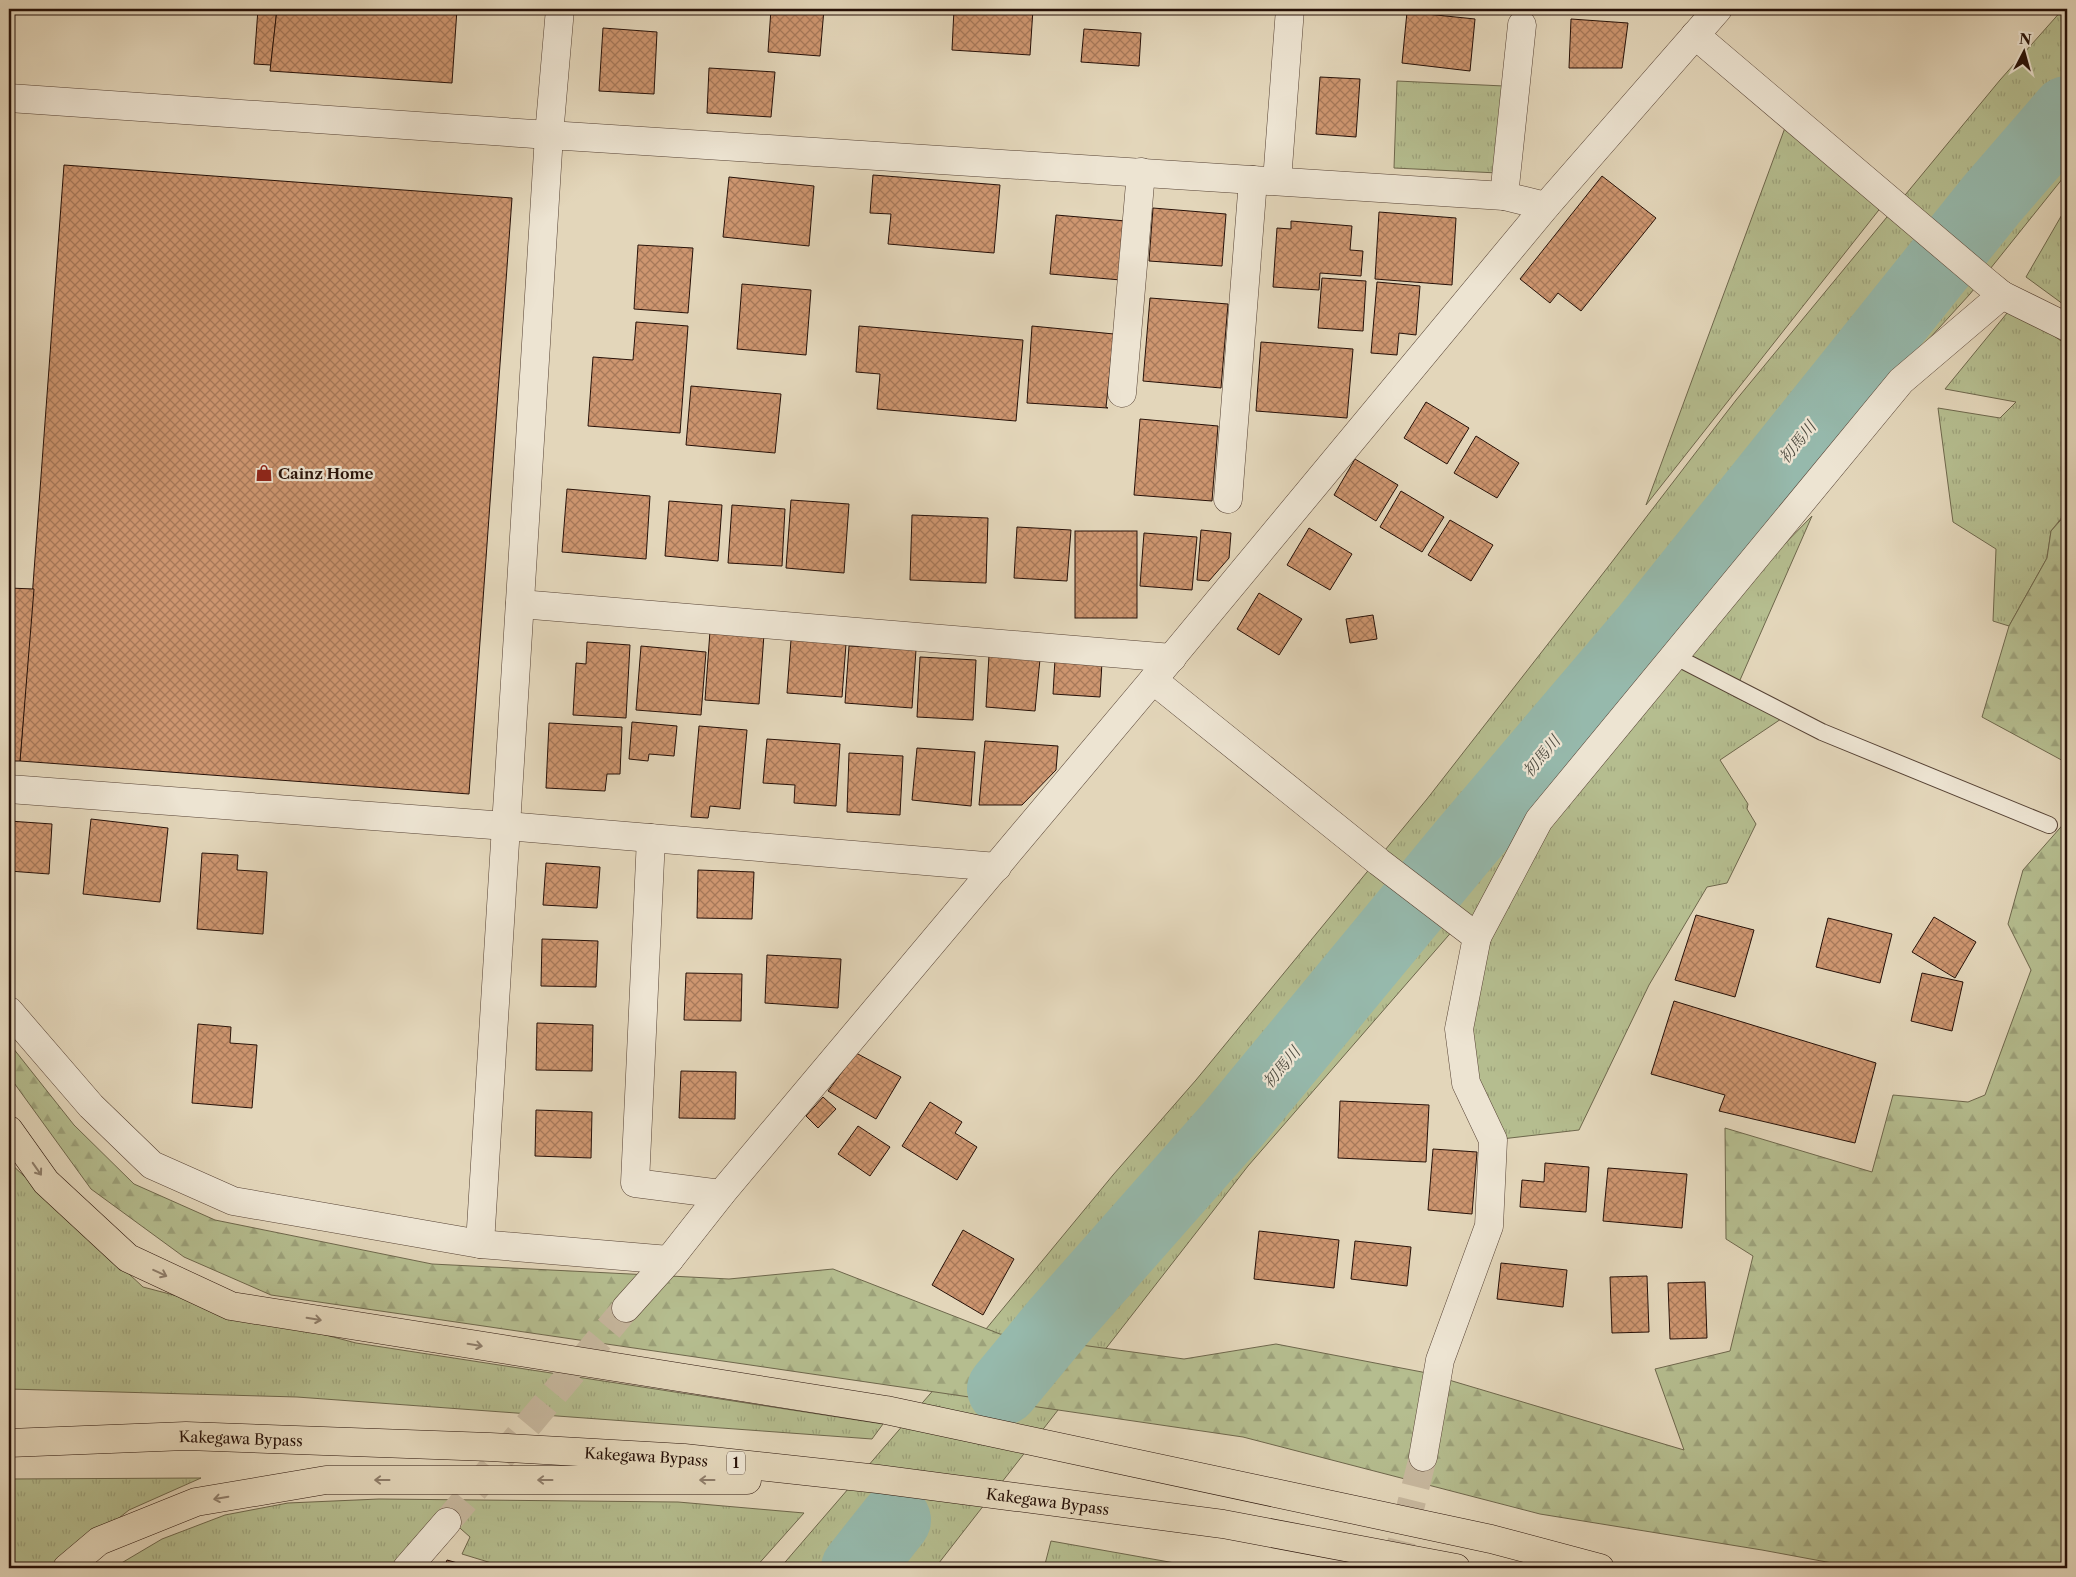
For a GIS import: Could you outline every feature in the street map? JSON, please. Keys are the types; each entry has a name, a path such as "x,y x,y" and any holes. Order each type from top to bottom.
{"highway":[{"path":"9,1130 46,1182 128,1258 230,1306 886,1410 1491,1539 1600,1568"},
{"name":"Kakegawa Bypass","path":"9,1443 186,1436 490,1447 684,1458 878,1479 1223,1524 1456,1568"},
{"path":"67,1568 100,1541 196,1502 326,1480 878,1479"}],"street":[{"path":"480,1244 549,135 560,9"},
{"path":"1228,499 1265,180 1290,9"},
{"path":"626,1308 669,1260 721,1194 1172,658 1546,206 1718,9"},
{"path":"1504,196 1522,25"},
{"path":"1695,35 1994,288 2067,327"},
{"path":"9,98 549,135 1504,196 1546,206"},
{"path":"1122,393 1141,172"},
{"path":"1422,1457 1440,1360 1489,1226 1493,1140 1466,1083 1459,1029 1477,937 1539,820 1901,381 1994,288"},
{"path":"520,604 1172,658"},
{"path":"1153,680 1453,921 1477,937"},
{"path":"9,789 506,826 997,867"},
{"path":"650,838 636,1183 721,1194"},
{"path":"9,1011 91,1106 152,1165 233,1201 480,1244 669,1260"},
{"path":"407,1568 447,1522"}],"lane":[{"path":"1674,656 1822,732 2049,825"}],"green space":[{"path":"2063,9 2067,9 2067,173 1970,294 1908,362 1676,655 1812,516 1733,696 1781,719 1720,760 1748,804 1747,809 1756,824 1727,883 1707,887 1649,985 1579,1130 1493,1140 1462,1051 1468,913 1248,1166 935,1568 780,1568 986,1329 1113,1175 1196,1080 1427,799 1736,400 2000,80"},
{"path":"1397,81 1504,86 1498,173 1394,168"},
{"path":"1786,125 1882,206 1646,505"},
{"path":"2067,206 2067,307 2026,277"},
{"path":"2012,307 2067,345 2067,511 2051,531 2047,558 2009,626 1993,621 1996,549 1953,522 1938,408 2000,418 2016,402 1945,389"},
{"path":"2067,513 2067,763 1982,717 2009,626 2047,558 2051,531"},
{"path":"2067,820 2067,1568 1859,1568 1762,1550 1540,1514 1243,1437 271,1295 184,1257 91,1189 9,1076 9,1043 74,1125 134,1184 215,1220 432,1264 729,1279 833,1269 1000,1334 1184,1359 1276,1344 1422,1372 1684,1450 1655,1369 1730,1351 1753,1256 1726,1239 1725,1128 1872,1172 1893,1095 1968,1102 1985,1095 2031,970 2008,924 2023,870"},
{"path":"9,1162 143,1287 356,1343 883,1424 872,1439 297,1397 9,1389"},
{"path":"201,1478 129,1510 56,1568 9,1568 9,1479"},
{"path":"379,1499 678,1502 804,1513 755,1568 508,1568 462,1554 470,1537 443,1513 404,1568 113,1568 162,1539 225,1515 288,1503"},
{"path":"1051,1541 1203,1568 1044,1568"}],"building":[{"path":"258,9 277,9 271,65 254,64"},
{"path":"277,9 457,9 452,83 270,71"},
{"path":"771,9 824,9 820,56 768,52"},
{"path":"954,9 1033,9 1030,55 952,50"},
{"path":"1407,12 1475,19 1470,71 1402,63"},
{"path":"1571,19 1628,23 1622,68 1569,68"},
{"path":"603,28 657,32 654,94 599,91"},
{"path":"1084,29 1141,33 1139,66 1081,62"},
{"path":"709,68 775,72 771,117 707,113"},
{"path":"1320,77 1360,79 1356,137 1316,134"},
{"path":"64,165 512,198 469,794 20,761"},
{"path":"873,175 1000,185 994,253 888,244 891,214 870,213"},
{"path":"1602,176 1656,218 1581,311 1558,293 1550,303 1520,279"},
{"path":"729,177 814,186 809,246 723,237"},
{"path":"1153,208 1226,214 1222,266 1149,261"},
{"path":"1379,212 1456,218 1452,285 1375,279"},
{"path":"1056,215 1126,221 1121,280 1050,274"},
{"path":"1291,221 1352,226 1350,250 1363,251 1361,276 1320,273 1319,290 1273,287 1277,228 1291,229"},
{"path":"638,245 693,248 688,313 634,309"},
{"path":"1322,278 1366,281 1363,331 1318,328"},
{"path":"1377,282 1420,286 1416,335 1399,333 1397,355 1371,353"},
{"path":"742,284 811,290 806,355 737,349"},
{"path":"1150,298 1228,304 1221,388 1143,381"},
{"path":"636,322 688,326 680,433 588,426 593,357 633,360"},
{"path":"859,326 1023,340 1016,421 877,409 880,374 856,372"},
{"path":"1032,326 1114,334 1106,407 1108,408 1027,403"},
{"path":"1261,342 1353,349 1347,418 1256,411"},
{"path":"691,386 781,394 775,453 686,445"},
{"path":"1426,402 1469,428 1447,464 1404,438"},
{"path":"1140,419 1218,426 1212,501 1134,495"},
{"path":"1476,436 1519,463 1497,498 1454,473"},
{"path":"1355,459 1398,485 1376,521 1334,495"},
{"path":"567,489 650,496 646,559 562,552"},
{"path":"1401,491 1444,517 1422,552 1380,527"},
{"path":"791,500 849,504 844,573 786,568"},
{"path":"669,501 722,505 718,561 665,556"},
{"path":"732,505 785,509 782,566 728,563"},
{"path":"912,515 988,518 986,583 910,580"},
{"path":"1450,520 1493,545 1471,581 1428,555"},
{"path":"1017,527 1071,530 1067,581 1014,578"},
{"path":"1309,528 1352,554 1330,590 1287,565"},
{"path":"1201,530 1231,533 1229,558 1209,581 1197,580"},
{"path":"1075,531 1137,531 1137,618 1075,618"},
{"path":"1144,533 1197,537 1192,590 1140,586"},
{"path":"9,588 34,589 20,761 9,761"},
{"path":"1259,593 1302,619 1279,655 1237,629"},
{"path":"1373,615 1377,639 1350,643 1346,619"},
{"path":"710,631 764,634 759,704 705,700"},
{"path":"791,640 846,644 842,697 787,693"},
{"path":"587,642 630,645 626,718 573,715 576,663 586,664"},
{"path":"641,646 706,652 701,715 636,710"},
{"path":"849,646 916,650 912,708 845,703"},
{"path":"989,655 1040,659 1035,711 986,707"},
{"path":"920,657 976,660 973,720 917,717"},
{"path":"1055,659 1102,662 1100,697 1053,694"},
{"path":"632,722 677,726 674,756 649,754 648,761 629,759"},
{"path":"549,723 622,727 620,774 607,774 605,791 546,788"},
{"path":"699,726 747,730 740,809 710,806 708,818 691,817"},
{"path":"767,739 840,744 836,806 794,803 795,785 763,783"},
{"path":"985,741 1058,746 1056,770 1022,805 979,805"},
{"path":"917,748 975,752 971,806 912,800"},
{"path":"849,753 903,756 900,815 847,812"},
{"path":"91,819 168,828 160,902 83,894"},
{"path":"9,821 52,824 49,874 9,871"},
{"path":"202,853 238,855 237,870 267,872 263,934 197,929"},
{"path":"546,863 600,867 597,908 543,905"},
{"path":"698,870 754,872 752,919 697,918"},
{"path":"1696,915 1754,930 1735,997 1675,980"},
{"path":"1934,917 1976,942 1955,978 1912,952"},
{"path":"1828,918 1892,934 1880,983 1816,967"},
{"path":"542,939 598,941 596,987 541,986"},
{"path":"767,955 841,959 838,1008 765,1003"},
{"path":"686,973 742,974 741,1021 684,1020"},
{"path":"1922,973 1963,982 1952,1031 1911,1021"},
{"path":"1674,1001 1876,1063 1855,1143 1719,1111 1725,1095 1651,1074"},
{"path":"537,1023 593,1025 592,1071 536,1070"},
{"path":"198,1024 231,1027 230,1043 257,1045 252,1108 192,1103"},
{"path":"856,1053 901,1077 876,1119 828,1091"},
{"path":"681,1071 736,1072 735,1119 679,1118"},
{"path":"823,1097 836,1109 818,1128 806,1116"},
{"path":"1340,1101 1429,1105 1426,1162 1338,1158"},
{"path":"930,1102 962,1122 955,1133 977,1147 957,1180 902,1146"},
{"path":"536,1110 592,1112 591,1158 535,1156"},
{"path":"858,1126 890,1147 870,1176 838,1154"},
{"path":"1433,1149 1477,1152 1472,1214 1428,1210"},
{"path":"1545,1163 1589,1167 1586,1212 1520,1207 1522,1180 1544,1182"},
{"path":"1608,1168 1687,1174 1682,1228 1603,1221"},
{"path":"963,1230 1014,1259 983,1315 932,1285"},
{"path":"1259,1231 1339,1240 1334,1288 1254,1279"},
{"path":"1355,1241 1411,1247 1407,1286 1351,1279"},
{"path":"1501,1263 1567,1270 1563,1307 1497,1299"},
{"path":"1647,1276 1649,1332 1612,1333 1610,1277"},
{"path":"1705,1282 1707,1338 1670,1339 1668,1283"},
{"path":"447,1560 475,1568 444,1568"}],"waterway":[{"name":"初馬川","path":"1003,1389 1059,1321 1233,1124 1465,843 1647,629 1991,200 2067,112"},
{"name":"初馬川","path":"857,1568 895,1520"}],"tunnel":[{"path":"447,1522 626,1308"},
{"path":"1395,1568 1423,1457"}],"place":[{"name":"Cainz Home","path":"264,473"}]}
